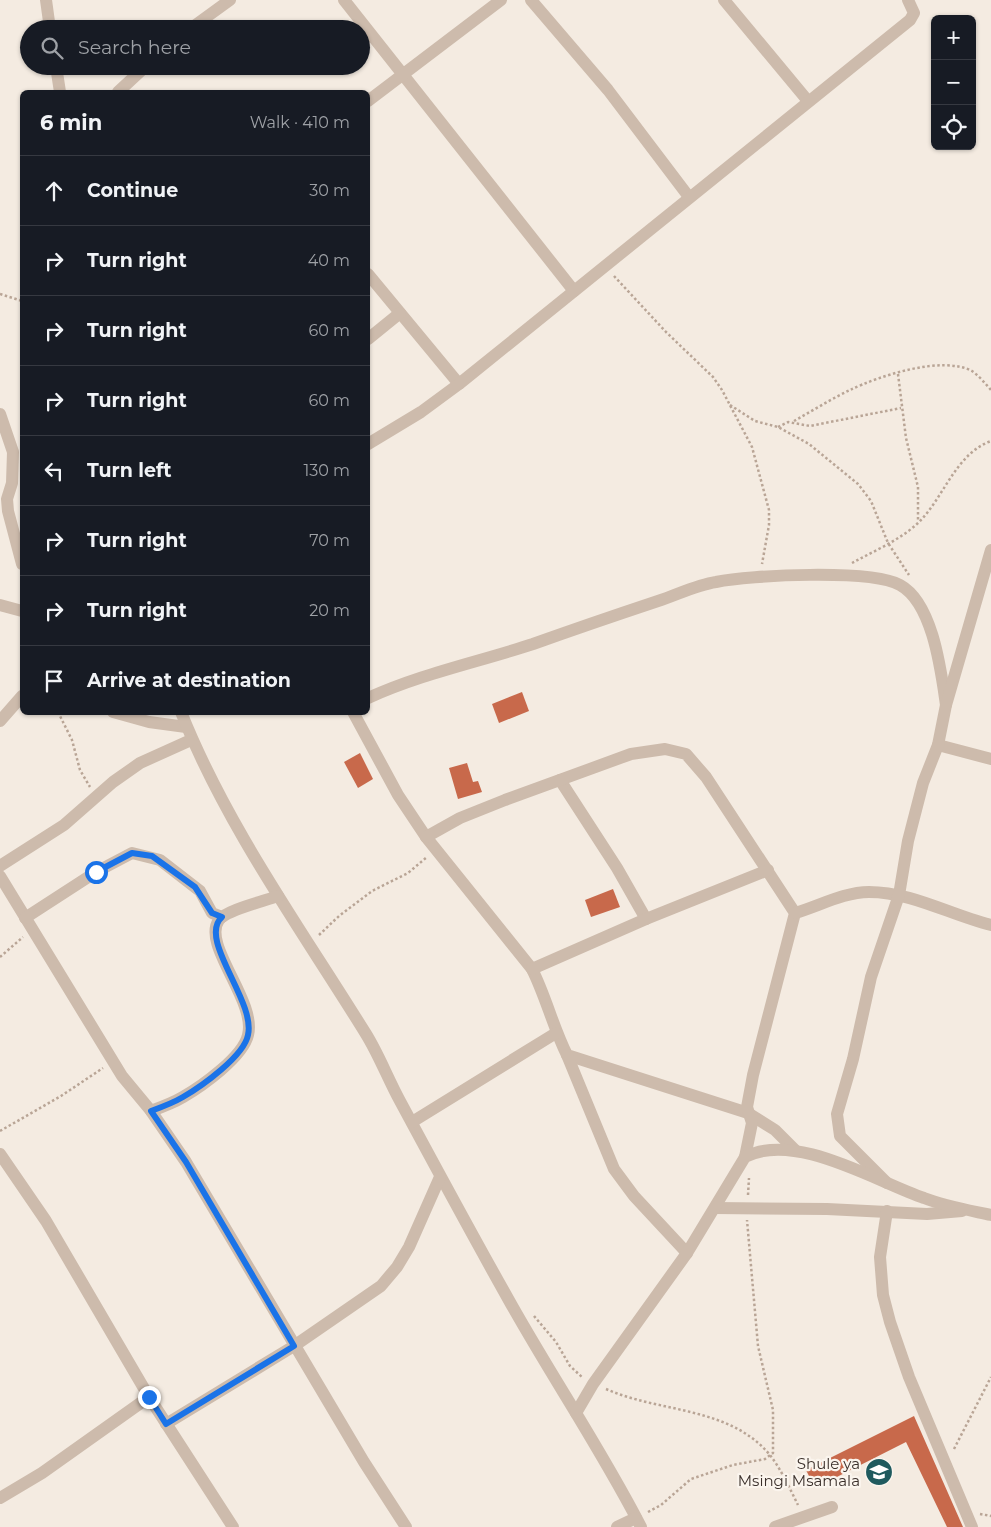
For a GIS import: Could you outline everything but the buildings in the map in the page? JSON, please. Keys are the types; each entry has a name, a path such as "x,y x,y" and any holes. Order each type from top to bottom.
{"street":[{"path":"46,0 49,20"},
{"path":"202,20 230,0"},
{"path":"344,0 360,20"},
{"path":"370,99 501,0"},
{"path":"531,0 608,90 689,197"},
{"path":"724,0 808,101"},
{"path":"370,443 421,412 460,384 910,20 914,13 908,0"},
{"path":"370,33 574,291"},
{"path":"57,75 60,90"},
{"path":"120,90 136,75"},
{"path":"370,276 460,384"},
{"path":"370,337 400,312"},
{"path":"0,414 13,452 12,483 7,499 20,556"},
{"path":"887,1183 840,1136 837,1114 853,1059 871,977 899,895 910,833 923,783 938,745 946,705 991,550"},
{"path":"370,697 425,676 484,660 715,582 758,577 854,575 890,581 900,585 914,597 931,632 940,663 946,705"},
{"path":"0,605 20,610"},
{"path":"0,721 17,709"},
{"path":"124,715 149,722 186,727"},
{"path":"181,715 191,740 227,810 278,896 368,1037 440,1177 507,1298 638,1523 617,1527"},
{"path":"355,715 398,794 426,837 532,969 544,994 556,1033 614,1169 634,1196 687,1253"},
{"path":"0,866 64,825 113,782 140,763 191,740"},
{"path":"938,745 991,760"},
{"path":"426,837 484,808 560,780 631,754 665,749 686,754 706,778 795,913 748,1098 748,1113 752,1123 748,1156 687,1253 592,1384 576,1414"},
{"path":"560,780 617,868 646,919"},
{"path":"28,923 96,872 132,853 160,860 200,891 212,913 222,917"},
{"path":"532,969 646,919 768,870"},
{"path":"0,876 113,1062 151,1111 186,1162 294,1346 406,1527"},
{"path":"795,913 849,895 868,892 899,895 991,925"},
{"path":"151,1111 183,1097 240,1052 249,1034 247,1015 241,994 218,947 216,925 222,917 278,896"},
{"path":"412,1122 556,1033"},
{"path":"567,1055 748,1113 775,1130 796,1151"},
{"path":"748,1156 769,1149 796,1151 841,1164 924,1198 991,1215"},
{"path":"0,1154 46,1221 149,1397 233,1527"},
{"path":"166,1424 294,1346 381,1286 397,1268 409,1247 440,1177"},
{"path":"716,1208 887,1211 927,1214 966,1210"},
{"path":"887,1211 880,1257 883,1295 890,1322 909,1377 972,1527"},
{"path":"0,1498 42,1472 149,1397"},
{"path":"776,1527 808,1522 832,1507"}],"path":[{"path":"604,266 666,332 713,377 752,447 769,510 768,534 758,577"},
{"path":"0,294 20,300"},
{"path":"778,427 794,421 851,389 898,374 938,365 971,371 991,390"},
{"path":"898,374 901,408 918,487 918,523"},
{"path":"729,404 754,421 778,427 821,452 858,484 871,501 888,543 907,572 912,584 914,597"},
{"path":"794,421 810,426 901,408"},
{"path":"830,575 888,543 918,523 967,458 978,447 991,441"},
{"path":"60,715 72,740 80,770 97,796"},
{"path":"309,945 346,911 378,888 416,868 437,849"},
{"path":"0,957 28,923"},
{"path":"0,1131 61,1096 113,1062"},
{"path":"748,1156 747,1208 758,1346 773,1410 774,1446 771,1456"},
{"path":"529,1312 556,1342 576,1372 592,1384 628,1398 718,1420 743,1431 771,1456 808,1522"},
{"path":"946,1465 991,1377"},
{"path":"638,1523 691,1478 708,1471 771,1456"}],"place":[{"name":"Shule ya Msingi Msamala","path":"879,1472"}],"route":[{"path":"96,872 132,853 152,856 200,891 212,913 222,917 216,925 218,947 241,994 247,1015 249,1034 240,1052 232,1060 183,1097 151,1111 186,1162 294,1346 166,1424 149,1397"}]}
